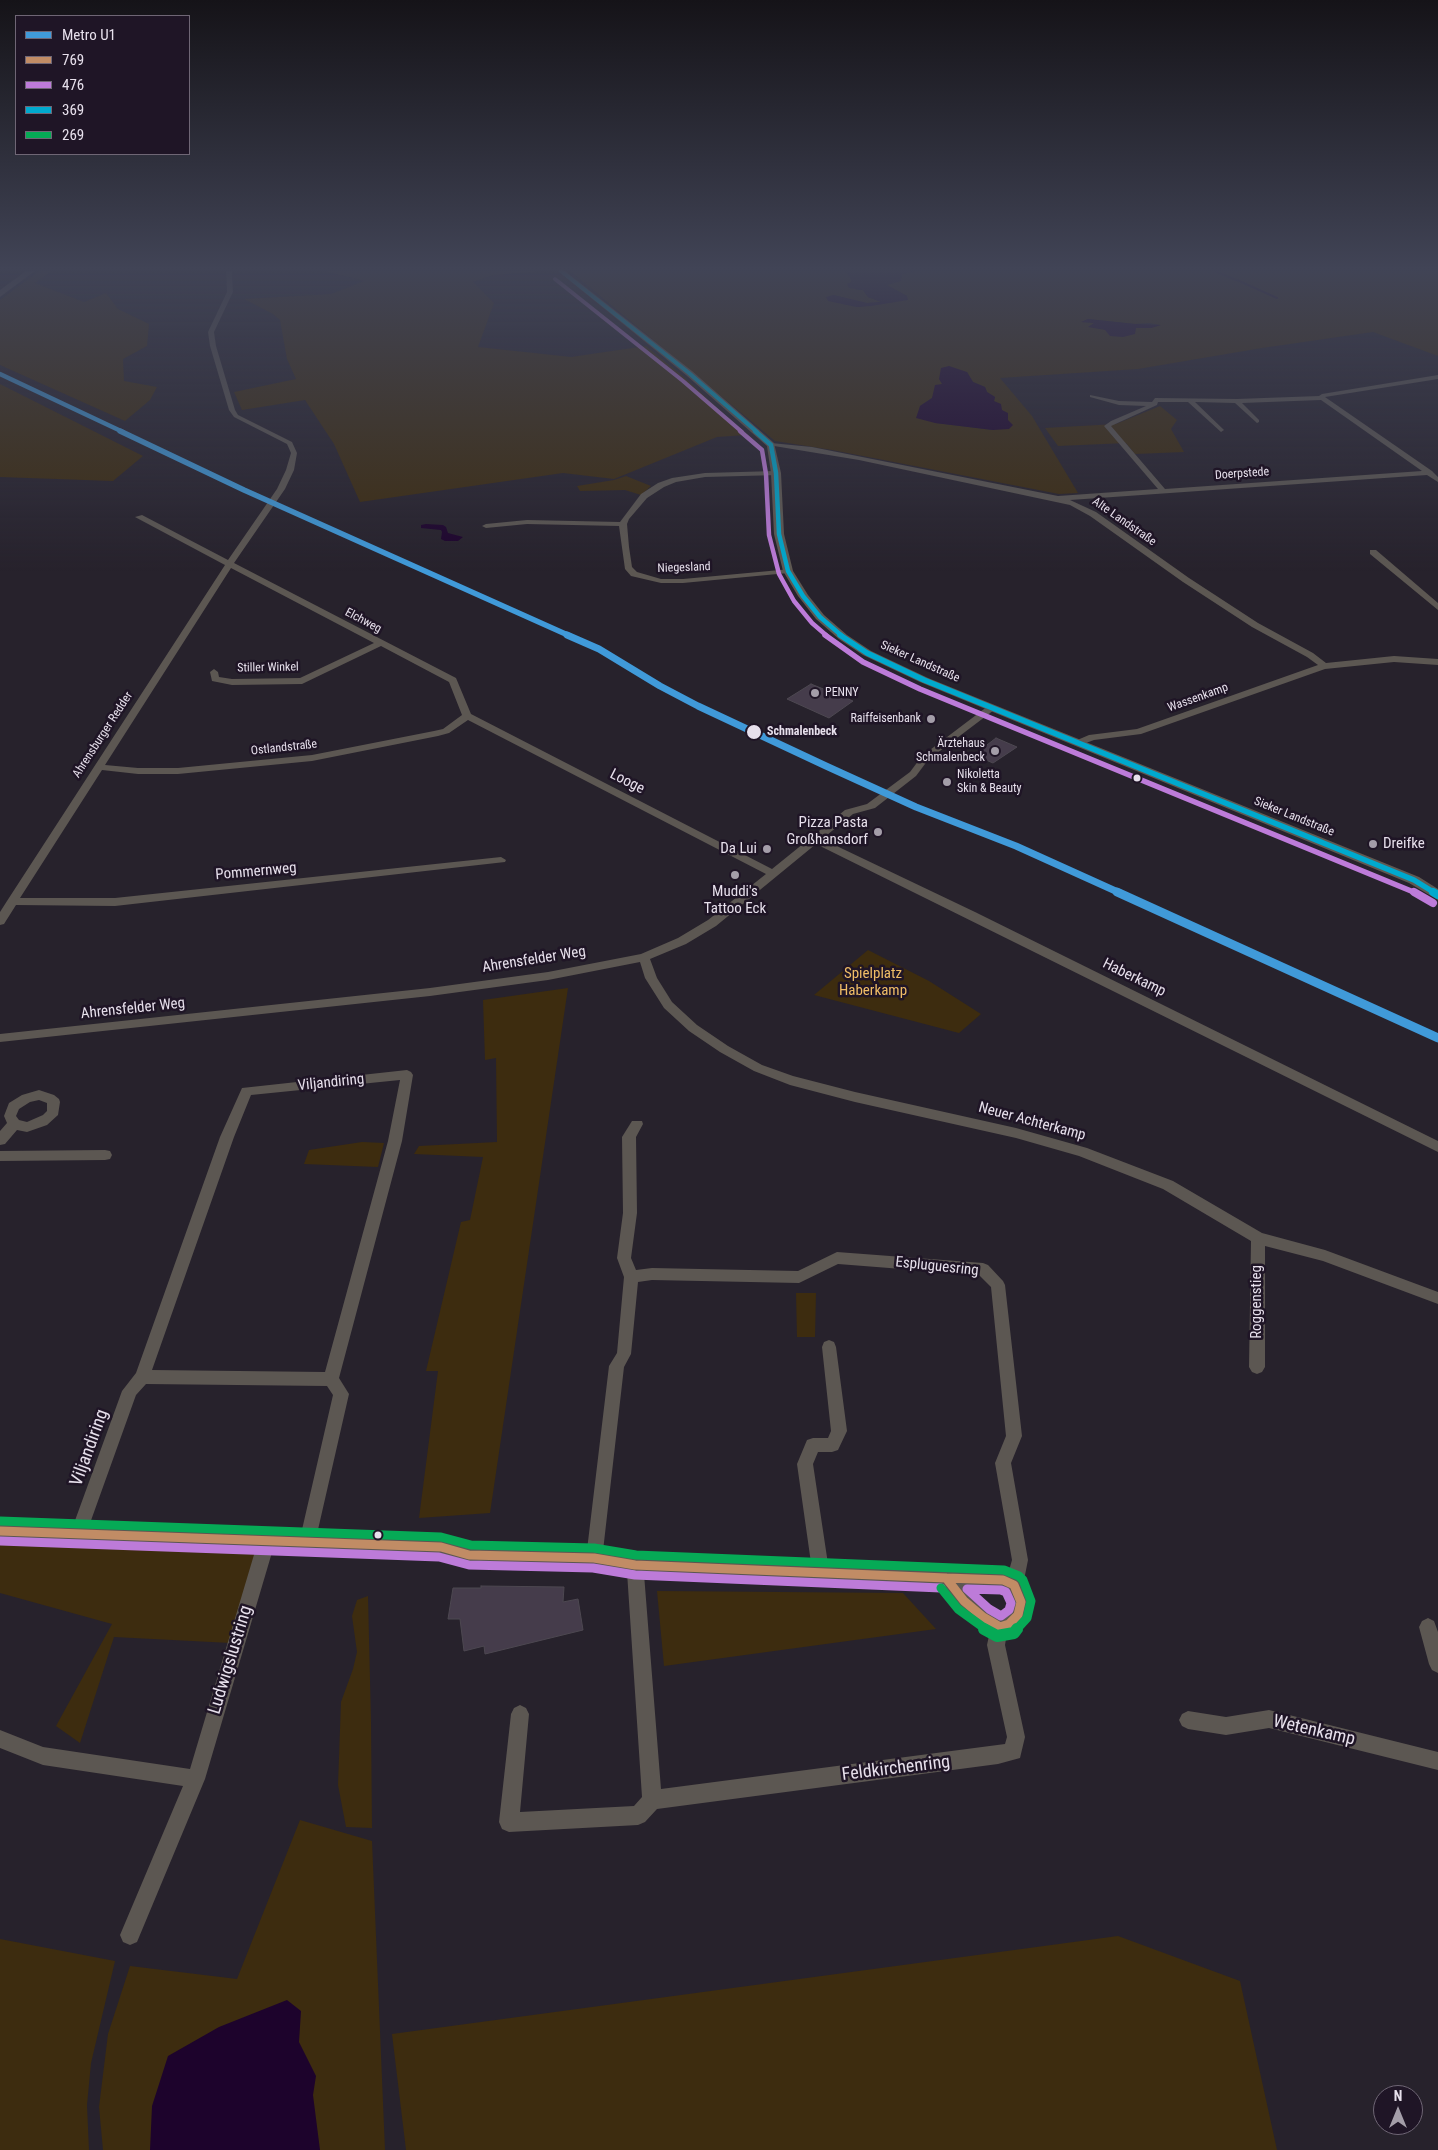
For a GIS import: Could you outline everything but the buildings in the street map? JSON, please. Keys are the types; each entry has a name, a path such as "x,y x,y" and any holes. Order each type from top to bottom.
{"street":[{"name":"Ahrensburger Redder","path":"0,921 97,767 229,564 281,489 294,457 290,443 236,416 232,410 221,371"},
{"path":"686,371 771,445"},
{"path":"1163,491 1107,426 1155,404 1155,400 1237,401 1322,398 1322,396 1438,377"},
{"path":"1092,396 1120,403 1155,404"},
{"path":"1322,398 1438,480"},
{"path":"1190,400 1221,430"},
{"path":"1237,401 1257,421"},
{"name":"Sieker Landstraße","path":"771,445 776,473 779,534 788,571 803,596 820,617 867,653 924,680 991,708 1414,880 1438,895"},
{"name":"Alte Landstraße","path":"771,445 812,449 859,458 1073,503 1093,514 1186,580 1255,625 1310,655 1324,666"},
{"path":"486,526 528,522 623,524 625,518 644,496 661,485 675,480 705,475 776,473"},
{"name":"Doerpstede","path":"1056,498 1429,473"},
{"path":"139,517 229,564"},
{"name":"Niegesland","path":"623,524 628,567 634,574 646,579 683,581 788,571"},
{"path":"1373,552 1438,607"},
{"name":"Elchweg","path":"229,564 453,680 467,716"},
{"name":"Stiller Winkel","path":"214,672 215,679 232,682 302,681 380,643"},
{"path":"1324,666 1394,659 1438,662"},
{"name":"Wassenkamp","path":"1078,743 1092,738 1138,732 1324,666"},
{"name":"Ahrensfelder Weg","path":"0,1038 430,992 548,976 644,957 682,941 712,923 849,812 871,806 913,774 925,758 991,708"},
{"name":"Ostlandstraße","path":"97,767 138,771 178,771 312,758 435,734 446,731 467,716"},
{"name":"Looge","path":"467,716 774,874"},
{"name":"Haberkamp","path":"815,840 971,915 1438,1147"},
{"name":"Pommernweg","path":"12,900 115,902 502,860"},
{"name":"Neuer Achterkamp","path":"644,957 651,978 668,1005 692,1028 758,1068 790,1080 855,1098 1016,1133 1082,1152 1168,1185 1258,1238 1325,1256 1438,1298"},
{"name":"Viljandiring","path":"78,1534 130,1391 142,1377 227,1137 246,1091 407,1075 395,1141 331,1379"},
{"path":"0,1140 14,1124"},
{"path":"594,1558 617,1366 624,1354 631,1277 624,1258 630,1213 628,1137 637,1124"},
{"path":"0,1156 105,1155"},
{"name":"Roggenstieg","path":"1257,1367 1258,1238"},
{"name":"Espluguesring","path":"631,1277 652,1274 799,1277 837,1258 983,1269 998,1285 1003,1319 1014,1436 1003,1463 1020,1560 1014,1585"},
{"path":"821,1572 805,1464 814,1446 832,1445 839,1431 829,1347"},
{"path":"142,1377 331,1379 341,1394 307,1542"},
{"path":"0,1531 441,1547 469,1555 594,1558 635,1565 1003,1580 1014,1585 1021,1602 1018,1615 1009,1624 1000,1626 983,1618 964,1601 946,1578"},
{"name":"Ludwigslustring","path":"130,1935 196,1779 267,1541"},
{"path":"520,1714 509,1822 638,1815 652,1800 635,1565"},
{"name":"Feldkirchenring","path":"652,1800 934,1764 998,1755 1013,1750 1016,1737 996,1645 1000,1626"},
{"path":"1428,1627 1438,1664"},
{"name":"Wetenkamp","path":"1188,1720 1226,1726 1269,1719 1438,1761"},
{"path":"0,1739 43,1756 196,1779"}],"green space":[{"path":"14,371 124,371 124,381 157,387 150,400 125,421"},
{"path":"293,371 677,371 746,435 717,437 614,479 563,473 360,502 334,444 305,400 242,410 234,392 296,379"},
{"path":"691,371 1102,371 1000,378 1032,416 1078,493 1059,494 832,450 775,441","holes":["967,372 973,382 985,387 987,392 995,397 994,401 1008,420 993,430 935,423 920,406 932,398 942,384"]},
{"path":"0,384 143,456 113,481 0,477"},
{"path":"1160,406 1177,420 1171,429 1184,452 1135,454 1126,443 1058,446 1045,428 1116,424"},
{"path":"626,476 651,486 641,495 625,490 580,491 577,486 614,480"},
{"name":"Spielplatz Haberkamp","path":"868,950 929,981 981,1014 959,1033 814,995"},
{"path":"568,988 490,1513 419,1518 438,1371 426,1371 461,1222 470,1220 483,1157 414,1154 419,1146 497,1142 496,1058 485,1060 483,1000"},
{"path":"362,1142 384,1143 378,1167 304,1164 309,1150"},
{"path":"796,1293 816,1293 815,1337 797,1337"},
{"path":"0,1538 259,1548 231,1643 114,1637 80,1743 56,1726 112,1624 0,1593"},
{"path":"657,1591 903,1593 936,1629 664,1666"},
{"path":"368,1596 372,1828 346,1827 338,1785 341,1702 357,1652 352,1616 357,1600"},
{"path":"300,1820 372,1841 385,2150 103,2150 99,2107 108,2034 130,1966 237,1979"},
{"path":"1118,1936 1240,1981 1277,2150 406,2150 392,2034"},
{"path":"0,1939 115,1961 91,2063 87,2105 89,2150 0,2150"}],"shaded area":[{"path":"940,371 967,372 973,382 985,387 987,392 995,397 994,401 1001,404 1002,410 1008,413 1008,420 1013,425 1009,429 993,430 935,423 916,418 920,406 932,398 935,385 942,384 939,379"},
{"path":"421,525 443,525 448,533 463,537 458,541 445,541 441,539 441,530 421,528"},
{"path":"287,2000 301,2011 299,2042 316,2076 313,2095 320,2150 150,2150 152,2106 168,2056 219,2027"}],"metro line":[{"name":"U1","path":"0,374 244,490 599,649 660,686 698,706 826,766 916,807 1016,846 1438,1038"}],"transit line":[{"name":"476","path":"671,371 762,450 766,474 769,535 779,574 794,601 812,623 837,645 863,662 920,689 1409,889 1433,903"},
{"name":"369","path":"687,371 771,445 776,473 779,534 788,571 803,596 820,617 843,637 867,653 924,680 1414,880 1438,895"},
{"name":"269","path":"0,1521 441,1537 471,1545 594,1548 636,1555 1004,1570 1019,1576 1023,1580 1031,1601 1027,1618 1014,1633 997,1636 977,1625 958,1609 941,1588"},
{"name":"769","path":"0,1531 441,1547 469,1555 594,1558 635,1565 946,1578"},
{"name":"476","path":"0,1541 439,1557 469,1565 593,1568 635,1575 941,1588"},
{"name":"769","path":"946,1578 1003,1580 1014,1585 1021,1602 1018,1615 1009,1624 1000,1627 983,1617 964,1601 946,1578"},
{"name":"476","path":"967,1589 1001,1590 1006,1592 1011,1603 1009,1610 1001,1616 989,1609 967,1589"}],"place":[{"name":"PENNY","path":"815,693"},
{"name":"Raiffeisenbank","path":"931,719"},
{"name":"Schmalenbeck","path":"754,732"},
{"name":"Ärztehaus Schmalenbeck","path":"995,751"},
{"name":"Nikoletta Skin & Beauty","path":"947,782"},
{"name":"Pizza Pasta Großhansdorf","path":"878,832"},
{"name":"Dreifke","path":"1373,844"},
{"name":"Da Lui","path":"767,849"},
{"name":"Muddi's Tattoo Eck","path":"735,875"}]}
